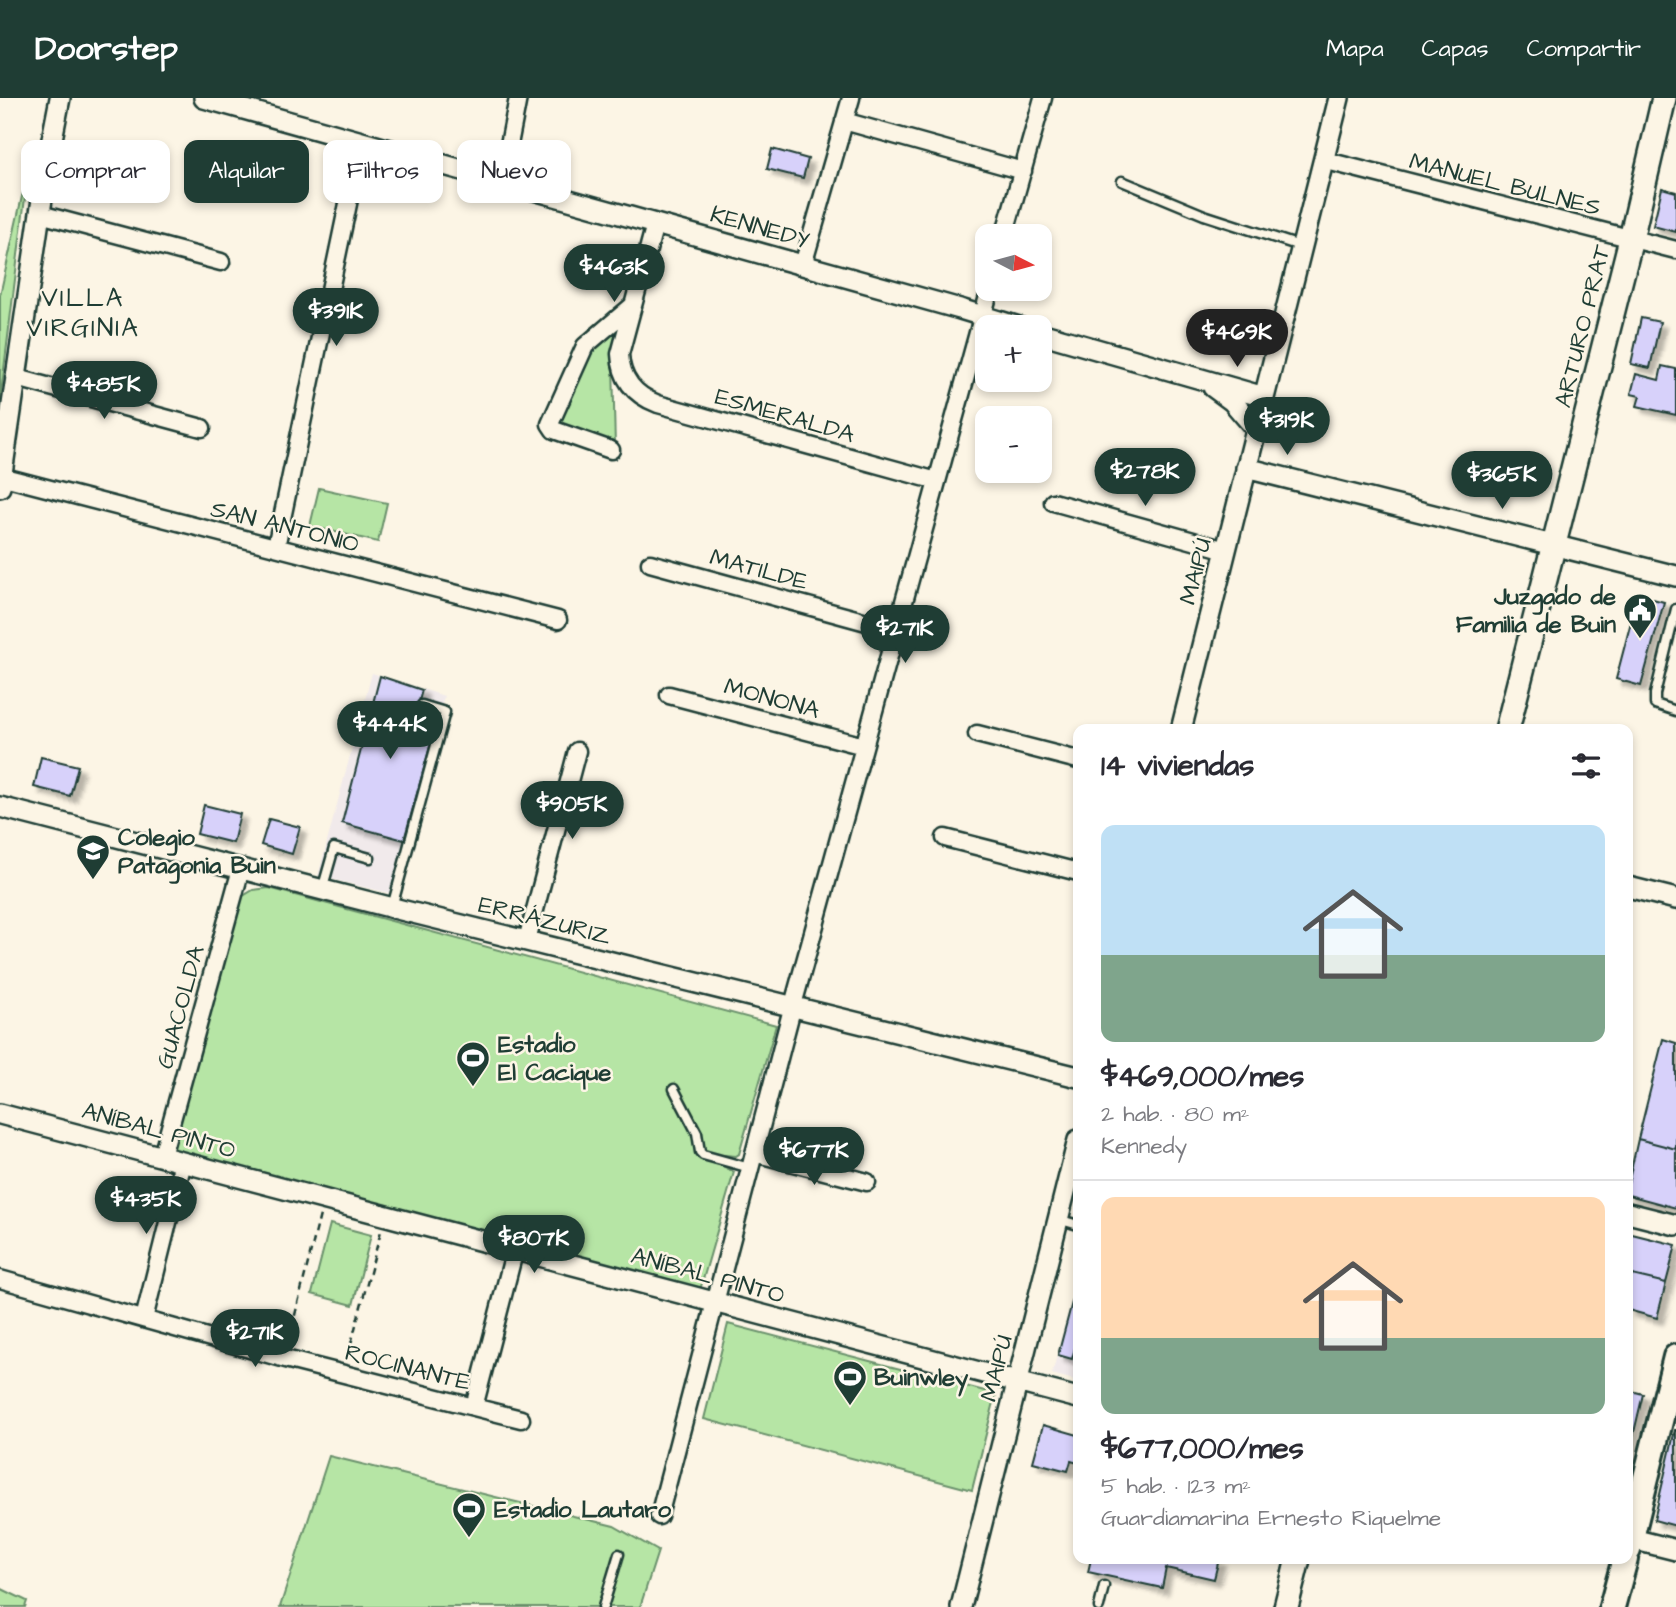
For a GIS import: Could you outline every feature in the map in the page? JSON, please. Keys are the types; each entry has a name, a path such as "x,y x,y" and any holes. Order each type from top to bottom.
{"main road":[{"name":"ARTURO PRAT","path":"1509,724 1664,98"},
{"path":"1633,1526 1676,1357"},
{"path":"1286,1607 1297,1564"},
{"path":"1612,1607 1623,1564"}],"street":[{"path":"1,480 60,98"},
{"name":"KENNEDY","path":"204,98 354,140"},
{"path":"510,140 518,98"},
{"path":"803,265 851,98"},
{"path":"1008,224 1043,98"},
{"name":"MAIPÚ","path":"1182,724 1339,98"},
{"path":"844,121 1023,171"},
{"name":"MANUEL BULNES","path":"1323,160 1676,250"},
{"name":"KENNEDY","path":"571,200 978,315"},
{"path":"276,547 348,203"},
{"path":"40,214 221,262"},
{"path":"611,450 554,430 550,424 585,346 632,306 655,224"},
{"name":"ESMERALDA","path":"632,306 620,354 627,382 640,396 658,404 937,481"},
{"path":"1052,336 1264,397"},
{"path":"659,1516 793,1005 975,342"},
{"path":"17,378 202,428"},
{"path":"1200,379 1232,401 1256,429"},
{"path":"1246,468 1676,576"},
{"name":"SAN ANTONIO","path":"1,480 558,620"},
{"path":"1054,502 1226,550"},
{"name":"MATILDE","path":"650,563 896,630"},
{"name":"MONONA","path":"669,695 864,746"},
{"path":"977,734 1073,759"},
{"path":"527,940 577,751"},
{"name":"ERRÁZURIZ","path":"0,807 392,908 1073,1076"},
{"path":"945,838 1073,871"},
{"name":"GUACOLDA","path":"162,1156 242,869"},
{"path":"1633,888 1676,899"},
{"name":"ANÍBAL PINTO","path":"0,1114 1073,1397"},
{"name":"MAIPÚ","path":"961,1607 1073,1160"},
{"path":"752,1161 867,1182"},
{"path":"145,1319 183,1162"},
{"path":"1633,1214 1676,1225"},
{"path":"474,1408 515,1249"},
{"name":"ROCINANTE","path":"0,1279 289,1360 521,1419"},
{"path":"1633,1546 1676,1550"}],"lane":[{"path":"1122,181 1204,215 1302,247"},
{"path":"1676,608 1655,694 1655,705 1676,711"},
{"path":"392,908 445,712 422,705"},
{"path":"322,890 334,848 370,858"},
{"path":"674,1089 696,1133 703,1155 752,1161"},
{"path":"1058,1219 1073,1224"},
{"path":"603,1607 618,1554"},
{"path":"1099,1607 1104,1586"}],"path":[{"path":"289,1339 320,1215"},
{"path":"348,1354 381,1231"}],"shaded area":[{"path":"372,673 444,696 389,893 318,876"},
{"path":"1073,1294 1073,1380 1052,1374"}],"green space":[{"path":"21,201 24,203 0,402 0,295"},
{"path":"618,325 613,362 615,448 555,426 593,346"},
{"path":"319,488 387,503 378,542 310,526"},
{"name":"Estadio El Cacique","path":"269,888 776,1025 739,1154 725,1155 723,1166 734,1172 700,1290 172,1151 240,898 253,890"},
{"path":"330,1224 371,1235 353,1305 312,1294"},
{"name":"Buinwley","path":"728,1324 996,1394 972,1490 704,1419"},
{"name":"Estadio Lautaro","path":"329,1456 614,1526 658,1551 640,1607 280,1607"},
{"path":"0,1588 27,1601 25,1607 0,1607"}],"building":[{"path":"772,149 808,159 803,178 767,169"},
{"path":"1662,188 1676,192 1676,232 1653,226"},
{"path":"1641,318 1660,322 1650,368 1631,364"},
{"path":"1662,366 1676,369 1676,415 1637,406 1640,396 1631,394 1636,374 1659,380"},
{"name":"Juzgado de Familia de Buin","path":"1638,595 1664,602 1641,686 1616,679"},
{"path":"380,676 422,690 416,712 438,718 404,840 342,823"},
{"path":"41,757 78,766 70,796 34,787"},
{"path":"204,805 240,814 233,843 197,834"},
{"path":"269,819 300,827 292,854 261,845"},
{"path":"1663,1039 1676,1043 1676,1149 1638,1139"},
{"path":"1638,1139 1676,1149 1676,1208 1633,1196 1633,1162"},
{"path":"1633,1234 1676,1245 1666,1283 1633,1275"},
{"path":"1633,1275 1666,1283 1657,1318 1633,1311"},
{"path":"1073,1299 1073,1355 1072,1359 1058,1355"},
{"path":"1633,1391 1643,1394 1633,1437"},
{"path":"1043,1425 1073,1434 1073,1462 1068,1471 1033,1462"},
{"path":"1676,1430 1676,1526 1654,1520"},
{"path":"1090,1564 1218,1564 1214,1579 1166,1568 1162,1588 1088,1572"}],"place":[{"name":"Juzgado de Familia de Buin","path":"1640,640"},
{"name":"Colegio Patagonia Buin","path":"93,881"},
{"name":"Estadio El Cacique","path":"473,1088"},
{"name":"Buinwley","path":"850,1407"},
{"name":"Estadio Lautaro","path":"469,1539"}],"district":[{"name":"VILLA VIRGINIA","path":"83,312"}]}
